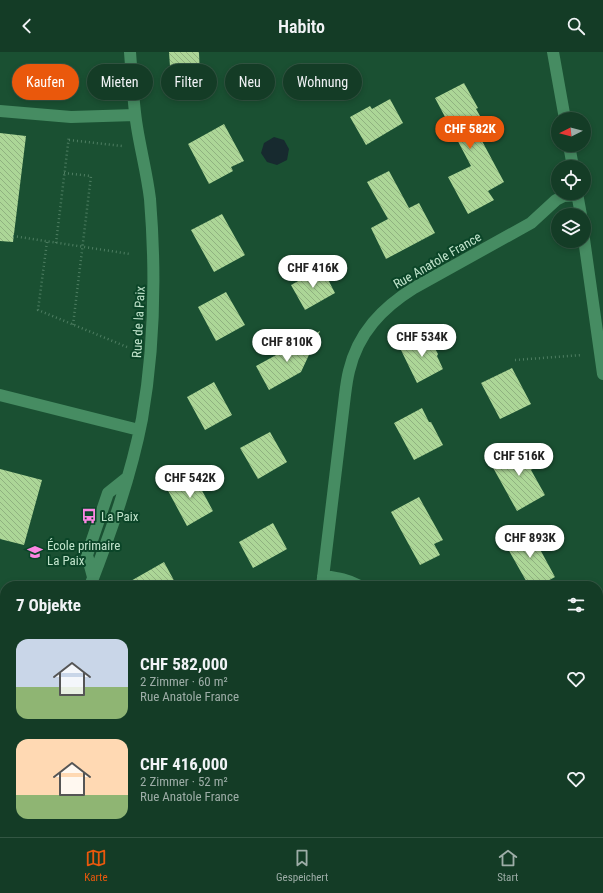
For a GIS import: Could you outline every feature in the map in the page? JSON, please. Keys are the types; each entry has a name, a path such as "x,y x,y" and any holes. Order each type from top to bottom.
{"street":[{"name":"Rue de la Paix","path":"91,581 110,533 128,477 142,419 150,362 154,309 150,200 147,176 137,127 130,52"},
{"path":"553,52 564,112"},
{"path":"0,111 71,118 136,115"},
{"name":"Rue Anatole France","path":"350,581 342,578 323,581 345,395 349,370 355,352 364,336 386,307 400,296 530,223 556,200"},
{"path":"585,248 603,374"},
{"path":"0,395 139,430"}],"path":[{"path":"56,243 71,118"},
{"path":"68,140 122,146"},
{"path":"64,173 92,176 73,325"},
{"path":"13,236 130,254"},
{"path":"47,242 38,310 127,347"},
{"path":"515,360 600,354"}],"water":[{"path":"274,137 284,140 289,149 287,160 277,165 267,162 261,153 264,143"}],"building":[{"path":"169,52 199,52 199,64 170,64"},
{"path":"464,83 478,108 476,109 483,121 474,126 504,182 488,191 494,200 468,214 448,177 471,166 435,98"},
{"path":"390,99 403,123 366,145 350,117 370,106 372,109"},
{"path":"224,124 244,161 231,167 233,171 209,184 188,144"},
{"path":"0,133 26,136 13,242 0,241"},
{"path":"389,171 409,208 419,203 435,233 386,259 371,228 388,219 367,182"},
{"path":"222,214 245,255 214,272 191,230"},
{"path":"322,268 335,293 305,310 291,285"},
{"path":"226,292 245,325 216,341 198,307"},
{"path":"320,331 301,372 269,390 256,366"},
{"path":"427,334 438,354 437,356 443,369 417,383 400,348"},
{"path":"512,368 531,404 500,419 481,383"},
{"path":"214,382 232,415 205,430 187,397"},
{"path":"422,408 443,445 414,460 394,423"},
{"path":"270,432 287,462 258,479 240,448"},
{"path":"528,444 539,465 531,470 545,495 517,511 491,464"},
{"path":"0,469 42,480 24,545 0,539"},
{"path":"192,472 213,511 187,526 166,487"},
{"path":"419,497 443,540 434,544 440,555 420,565 391,512"},
{"path":"273,523 287,549 253,568 239,542"},
{"path":"529,529 555,577 547,581 526,581 504,542"},
{"path":"164,562 174,581 131,581"}],"place":[{"name":"La Paix","path":"89,516"},
{"name":"École primaire La Paix","path":"35,552"}]}
